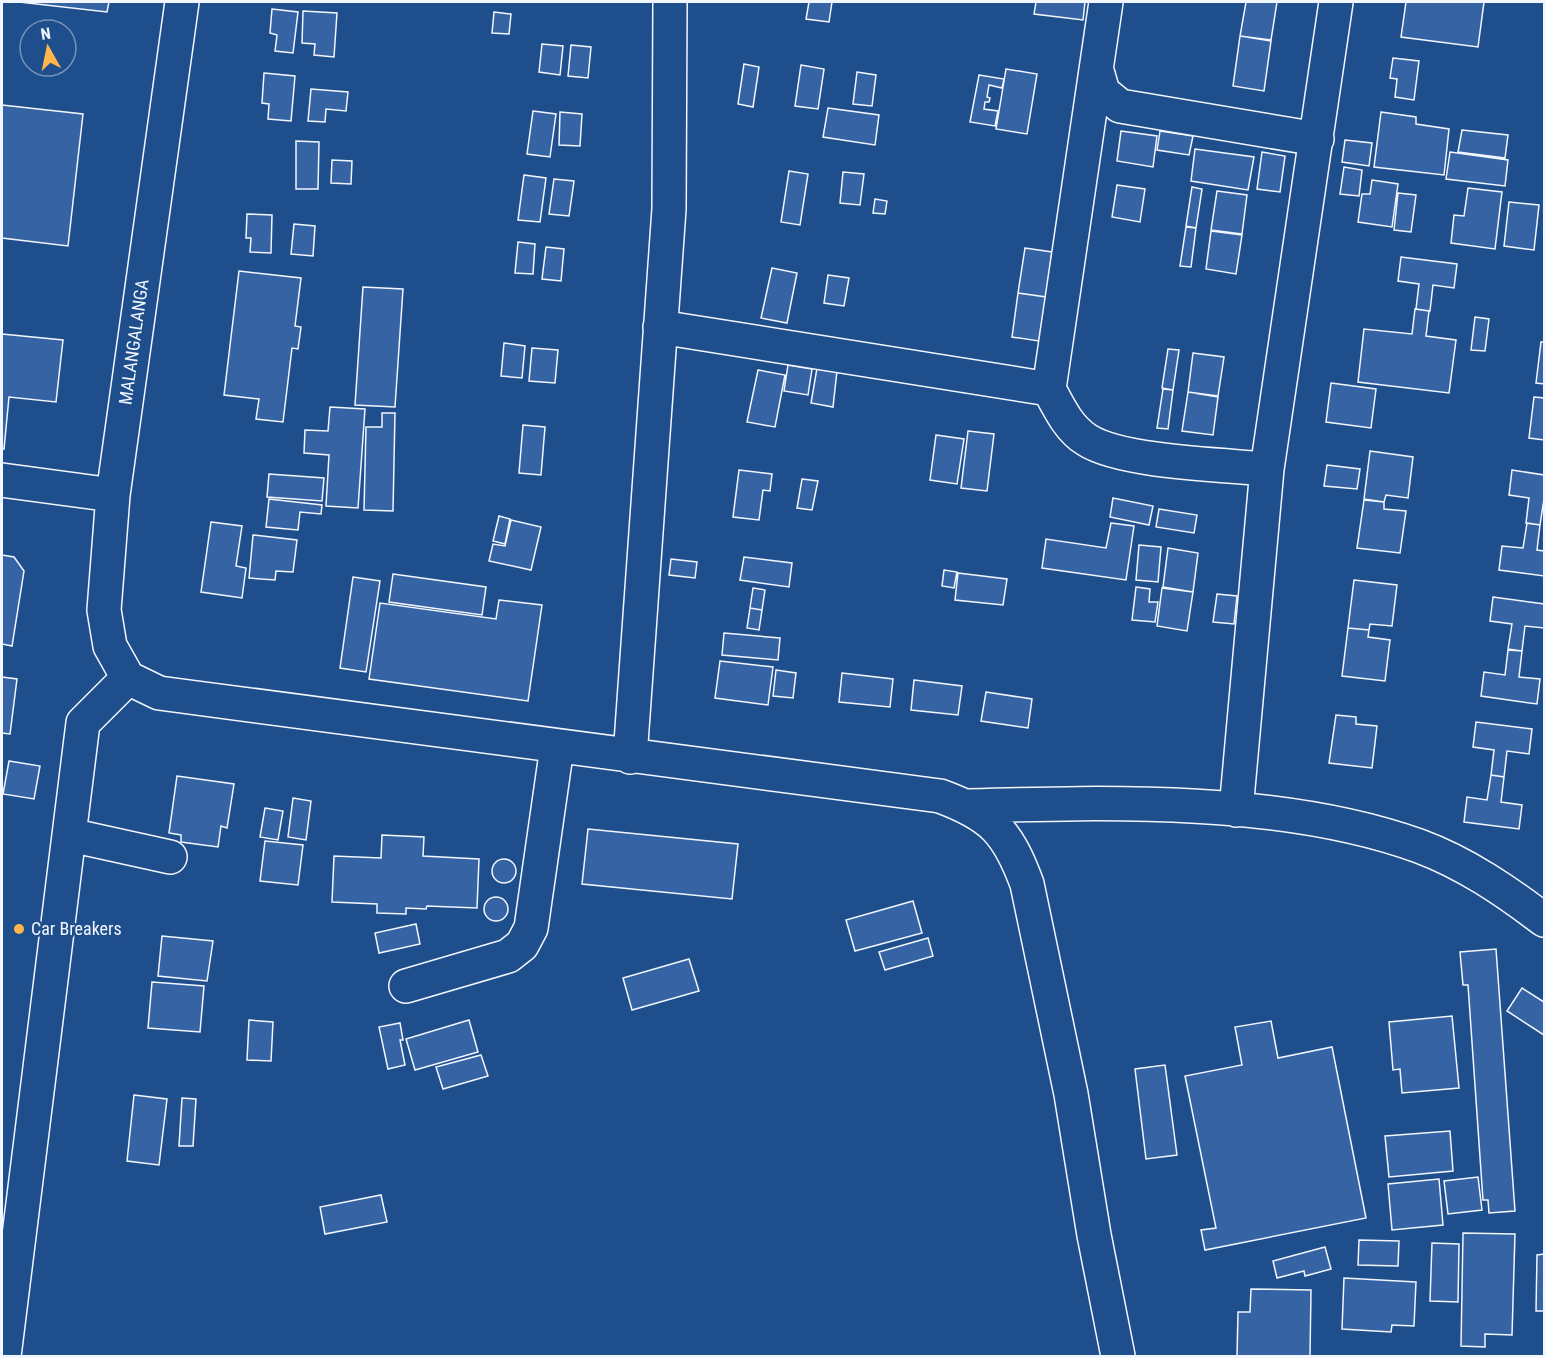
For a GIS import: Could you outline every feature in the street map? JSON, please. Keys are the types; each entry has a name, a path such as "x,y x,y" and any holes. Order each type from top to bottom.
{"street":[{"name":"MALANGALANGA","path":"128,678 110,646 104,610 113,495 182,2"},
{"path":"630,757 669,209 670,2"},
{"path":"1106,2 1049,389 1062,416 1086,440 1118,454 1267,469"},
{"path":"1236,810 1267,469 1336,2"},
{"path":"1097,71 1103,92 1120,106 1317,139"},
{"path":"660,327 1049,389"},
{"path":"2,480 113,495"},
{"path":"4,1356 83,723 128,678 159,693 630,757 908,791 940,796 967,806 1004,834 1015,852 1027,884 1071,1094 1118,1356"},
{"path":"406,986 508,956 522,945 531,928 557,747"},
{"path":"967,806 1096,802 1236,810 1350,825 1420,846 1541,907"},
{"path":"70,835 170,857"}],"building":[{"path":"19,2 109,2 107,12"},
{"path":"809,2 832,2 829,22 806,19"},
{"path":"1036,2 1085,2 1083,20 1034,14"},
{"path":"1246,2 1277,2 1271,40 1240,36"},
{"path":"1406,2 1484,2 1478,47 1401,37"},
{"path":"272,9 298,12 293,53 275,51 277,35 270,33"},
{"path":"303,11 337,13 334,57 314,55 315,44 302,43"},
{"path":"494,12 511,14 509,34 492,33"},
{"path":"1240,36 1271,41 1264,91 1233,86"},
{"path":"542,44 563,46 560,75 539,72"},
{"path":"571,45 591,47 588,78 568,76"},
{"path":"1393,58 1419,61 1414,100 1395,97 1397,79 1390,78"},
{"path":"744,64 759,67 753,107 738,104"},
{"path":"801,65 824,69 818,109 795,106"},
{"path":"1006,69 1037,74 1027,134 996,129"},
{"path":"857,72 876,75 872,106 853,104"},
{"path":"264,73 295,76 291,121 268,119 269,104 262,103"},
{"path":"979,75 1004,79 1002,88 989,85 987,97 990,98 989,102 985,102 984,109 998,111 995,126 970,122"},
{"path":"311,89 348,92 346,111 326,109 325,122 308,121"},
{"path":"2,105 83,114 68,246 2,238"},
{"path":"828,108 879,115 875,145 823,137"},
{"path":"533,111 556,114 550,157 527,154"},
{"path":"560,112 582,114 580,146 559,145"},
{"path":"1381,112 1416,117 1416,124 1449,129 1444,175 1374,167"},
{"path":"1462,130 1508,135 1505,158 1458,152"},
{"path":"1121,131 1157,136 1153,167 1117,161"},
{"path":"1160,131 1193,136 1189,155 1157,150"},
{"path":"1345,140 1372,143 1369,166 1342,162"},
{"path":"296,141 319,142 318,189 296,189"},
{"path":"1195,149 1254,157 1248,190 1191,181"},
{"path":"1262,152 1285,156 1280,192 1257,189"},
{"path":"1450,152 1508,160 1505,186 1446,179"},
{"path":"332,160 352,161 351,184 331,183"},
{"path":"1344,167 1362,170 1359,196 1340,194"},
{"path":"789,171 808,174 800,225 781,222"},
{"path":"843,172 864,174 860,205 840,203"},
{"path":"524,175 546,178 540,222 518,220"},
{"path":"554,179 574,181 569,216 549,214"},
{"path":"1372,180 1398,184 1392,227 1358,222 1362,194 1370,194"},
{"path":"1117,185 1145,189 1140,222 1112,217"},
{"path":"1192,187 1202,189 1196,228 1186,226"},
{"path":"1468,188 1502,192 1495,249 1451,243 1454,215 1464,216"},
{"path":"1217,191 1247,195 1242,234 1211,230"},
{"path":"1398,193 1416,195 1411,232 1394,230"},
{"path":"875,199 887,201 885,214 873,213"},
{"path":"1509,202 1539,205 1534,250 1504,246"},
{"path":"247,214 272,215 271,253 250,252 251,238 246,238"},
{"path":"294,224 315,226 313,256 291,254"},
{"path":"1186,227 1196,228 1191,267 1180,266"},
{"path":"1211,231 1242,235 1236,274 1206,269"},
{"path":"518,242 535,244 533,274 515,273"},
{"path":"546,247 564,249 561,281 542,279"},
{"path":"1025,248 1052,252 1046,297 1018,293"},
{"path":"1401,257 1457,264 1454,288 1433,285 1430,311 1416,309 1419,284 1398,281"},
{"path":"772,268 797,273 787,323 761,318"},
{"path":"239,271 301,278 295,326 301,327 298,349 292,348 283,422 256,419 259,399 224,395"},
{"path":"828,275 849,278 844,306 824,303"},
{"path":"363,287 403,289 395,407 355,405"},
{"path":"1018,293 1046,297 1039,341 1012,337"},
{"path":"1415,309 1429,311 1426,336 1456,340 1449,393 1358,382 1364,329 1412,334"},
{"path":"1475,317 1489,319 1485,351 1471,350"},
{"path":"2,334 63,340 56,402 9,397 4,449 2,448"},
{"path":"1541,342 1544,342 1544,384 1536,383"},
{"path":"504,343 525,346 522,378 501,376"},
{"path":"532,348 558,350 555,383 529,381"},
{"path":"1168,349 1179,350 1173,390 1162,388"},
{"path":"1193,353 1224,357 1218,396 1188,392"},
{"path":"788,365 812,369 808,395 784,391"},
{"path":"817,368 837,371 833,407 811,403"},
{"path":"758,370 785,375 775,427 747,422"},
{"path":"1331,383 1376,389 1371,428 1326,422"},
{"path":"1163,389 1173,390 1168,429 1157,428"},
{"path":"1188,392 1218,397 1213,435 1182,431"},
{"path":"1534,397 1544,398 1544,440 1529,438"},
{"path":"330,407 365,409 358,508 326,506 329,455 304,453 305,430 328,431"},
{"path":"382,413 395,413 393,511 364,510 366,427 382,427"},
{"path":"523,425 545,427 541,475 519,473"},
{"path":"968,431 994,434 987,491 961,488"},
{"path":"936,435 964,439 957,484 930,480"},
{"path":"1370,451 1413,457 1408,498 1386,495 1384,502 1364,499"},
{"path":"1327,465 1360,469 1357,489 1324,486"},
{"path":"739,470 772,474 770,491 763,490 759,520 733,517"},
{"path":"1512,470 1544,475 1544,499 1540,525 1526,523 1529,498 1509,495"},
{"path":"269,474 324,478 322,501 267,497"},
{"path":"802,479 818,481 812,510 797,508"},
{"path":"1113,498 1153,506 1149,525 1110,517"},
{"path":"269,499 322,505 321,514 300,512 298,530 266,527"},
{"path":"1364,500 1384,502 1384,509 1406,511 1400,553 1357,548"},
{"path":"1159,509 1197,515 1194,533 1156,527"},
{"path":"499,516 510,519 505,544 493,541"},
{"path":"511,520 541,527 531,570 489,561 493,544 505,546"},
{"path":"211,522 242,526 236,566 246,568 242,598 201,592"},
{"path":"1111,523 1134,526 1126,580 1042,568 1046,539 1106,548"},
{"path":"1527,523 1540,525 1537,550 1544,551 1544,576 1499,570 1502,546 1523,548"},
{"path":"253,535 297,540 293,572 276,571 275,580 249,578"},
{"path":"1139,545 1161,547 1158,582 1136,580"},
{"path":"1168,548 1198,553 1193,592 1163,587"},
{"path":"2,555 14,557 24,571 12,646 2,644"},
{"path":"744,557 792,563 789,587 740,580"},
{"path":"671,559 697,562 695,578 669,575"},
{"path":"944,570 957,572 954,588 942,586"},
{"path":"958,573 1007,579 1003,605 955,600"},
{"path":"393,574 486,587 482,615 389,602"},
{"path":"353,577 380,581 366,672 340,668"},
{"path":"1354,580 1397,585 1392,626 1370,624 1369,630 1348,628"},
{"path":"1136,587 1150,589 1149,602 1158,602 1155,622 1132,620"},
{"path":"753,588 765,590 762,610 750,608"},
{"path":"1162,588 1193,592 1187,631 1157,626"},
{"path":"1217,594 1237,596 1234,624 1213,622"},
{"path":"1493,597 1544,604 1544,628 1525,626 1522,651 1508,649 1512,624 1490,621"},
{"path":"499,600 542,605 528,701 369,679 380,603 496,619"},
{"path":"750,608 762,610 759,630 747,628"},
{"path":"1348,628 1369,630 1368,637 1390,640 1385,681 1342,676"},
{"path":"724,633 780,638 778,660 722,655"},
{"path":"1508,650 1522,651 1519,677 1540,679 1537,704 1481,696 1484,672 1505,675"},
{"path":"720,661 773,667 768,705 715,698"},
{"path":"776,670 796,673 793,698 773,696"},
{"path":"842,673 893,679 890,707 839,702"},
{"path":"2,677 17,679 10,734 2,733"},
{"path":"914,680 962,686 958,715 911,710"},
{"path":"986,692 1032,699 1028,728 981,721"},
{"path":"1336,715 1356,717 1356,724 1377,726 1372,768 1329,763"},
{"path":"1476,722 1532,729 1529,754 1507,751 1504,777 1491,775 1494,750 1473,747"},
{"path":"9,761 40,766 34,799 3,794"},
{"path":"1491,775 1504,777 1501,802 1522,805 1519,829 1464,822 1467,797 1487,800"},
{"path":"177,776 234,784 227,828 221,826 218,847 181,842 181,835 169,833"},
{"path":"293,798 311,801 306,840 288,837"},
{"path":"265,808 283,811 278,840 260,837"},
{"path":"588,829 738,844 732,899 582,884"},
{"path":"382,835 424,837 423,856 479,859 477,908 427,906 426,909 406,908 406,914 377,913 377,904 332,902 334,856 381,858"},
{"path":"265,841 303,845 298,885 260,881"},
{"path":"504,859 509,860 515,866 515,876 509,882 504,883 499,882 493,876 492,871 493,866 499,860"},
{"path":"496,897 501,898 507,904 507,914 501,920 496,921 491,920 485,914 484,909 485,904 491,898"},
{"path":"913,901 922,933 855,951 846,920"},
{"path":"416,924 420,944 379,953 375,933"},
{"path":"162,936 213,941 207,981 158,976"},
{"path":"928,938 933,956 885,970 879,952"},
{"path":"1496,949 1515,1211 1489,1213 1488,1200 1483,1200 1468,985 1463,985 1460,952"},
{"path":"689,959 699,991 632,1010 623,978"},
{"path":"152,982 204,986 200,1032 148,1028"},
{"path":"1522,988 1544,1002 1544,1035 1507,1011"},
{"path":"1452,1016 1459,1088 1402,1093 1400,1069 1393,1070 1389,1022"},
{"path":"249,1020 273,1022 271,1061 247,1060"},
{"path":"469,1020 478,1052 415,1070 406,1039"},
{"path":"1271,1021 1278,1058 1332,1047 1366,1218 1205,1250 1201,1230 1216,1228 1185,1076 1242,1065 1235,1027"},
{"path":"400,1023 403,1040 400,1040 405,1065 388,1069 379,1027"},
{"path":"481,1055 488,1076 443,1089 436,1067"},
{"path":"1165,1065 1177,1155 1146,1159 1135,1069"},
{"path":"134,1095 167,1099 159,1165 127,1161"},
{"path":"182,1098 196,1099 193,1146 179,1146"},
{"path":"1450,1131 1453,1171 1389,1177 1385,1136"},
{"path":"1478,1177 1482,1210 1448,1214 1444,1181"},
{"path":"1439,1179 1443,1225 1392,1230 1388,1184"},
{"path":"381,1195 387,1222 325,1234 320,1207"},
{"path":"1463,1233 1515,1234 1512,1335 1485,1334 1485,1347 1461,1346"},
{"path":"1359,1240 1399,1241 1398,1266 1358,1265"},
{"path":"1432,1243 1459,1244 1458,1302 1430,1301"},
{"path":"1325,1247 1331,1269 1305,1276 1304,1271 1277,1278 1273,1261"},
{"path":"1544,1254 1544,1311 1536,1311 1537,1255"},
{"path":"1344,1278 1416,1282 1414,1326 1392,1325 1391,1332 1342,1329"},
{"path":"1251,1289 1311,1290 1310,1356 1237,1356 1238,1312 1250,1312"}],"place":[{"name":"Car Breakers","path":"19,929"}]}
